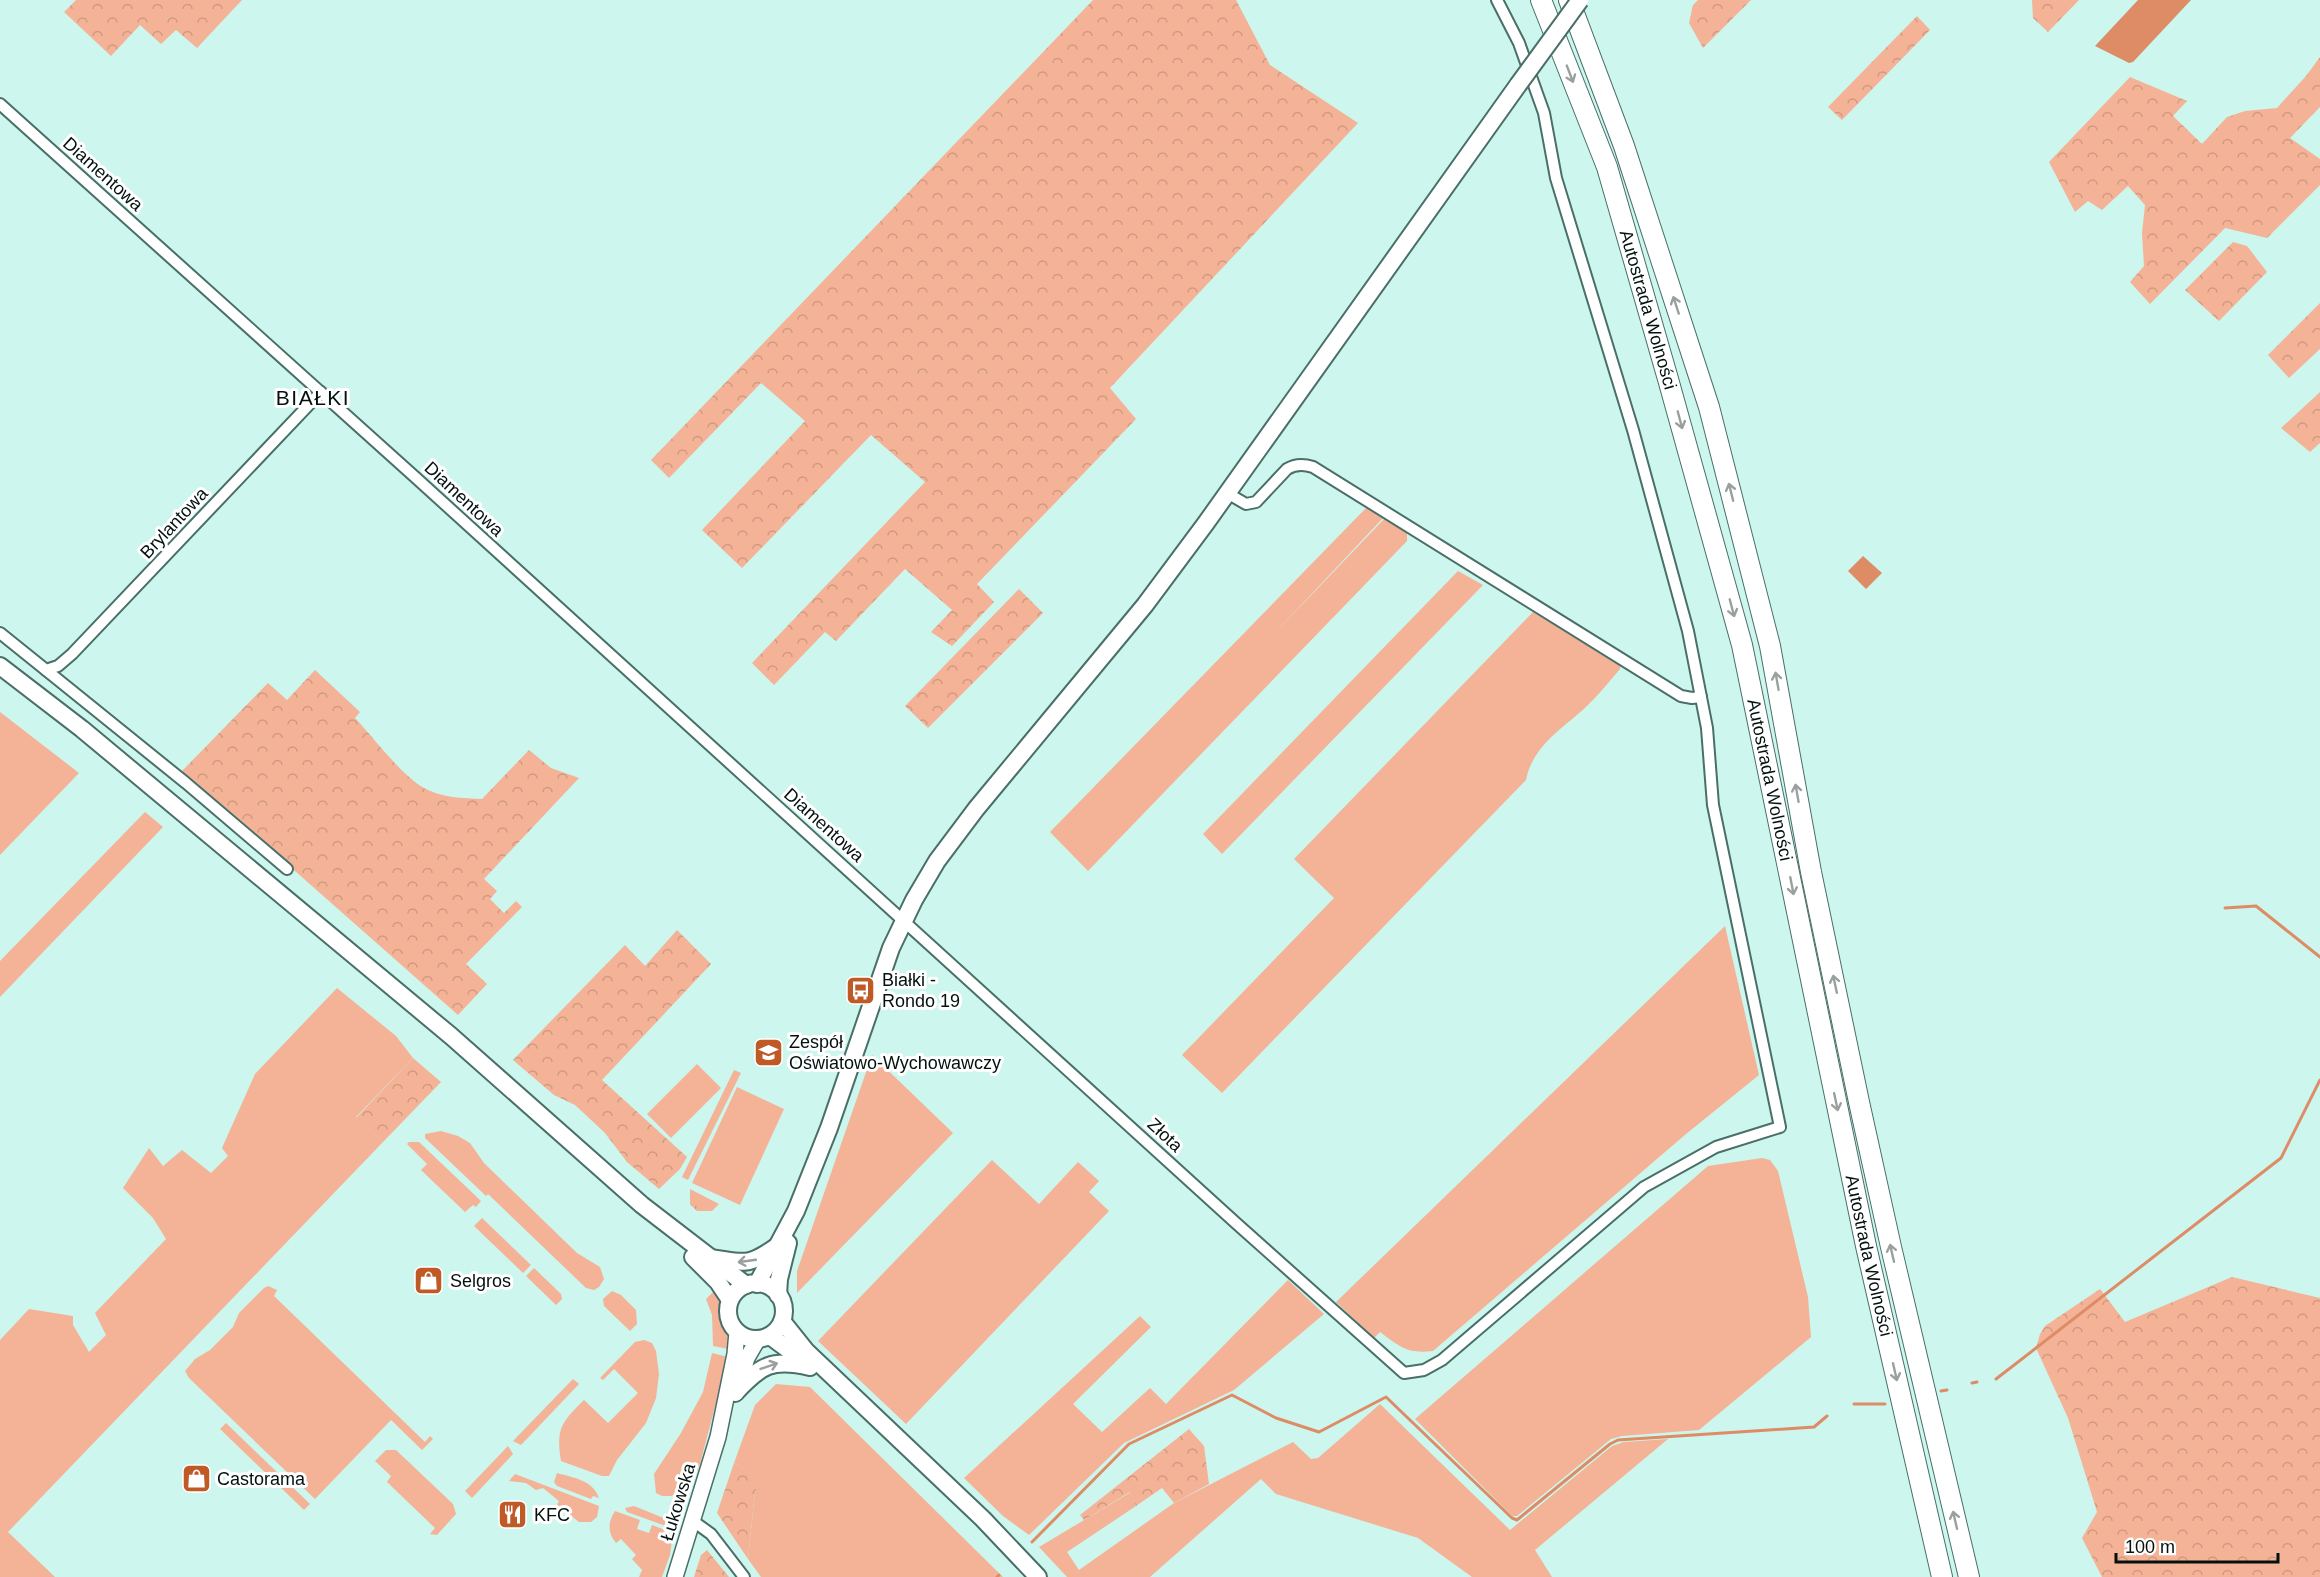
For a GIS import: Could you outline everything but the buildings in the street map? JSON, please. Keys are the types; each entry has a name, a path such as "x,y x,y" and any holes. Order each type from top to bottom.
{"highway":[{"name":"Autostrada Wolności","path":"1541,0 1606,167 1672,390 1742,645 1866,1246 1942,1577"},
{"name":"Autostrada Wolności","path":"1569,0 1628,157 1710,407 1770,646 1811,872 1876,1180 1968,1577"}],"main road":[{"path":"1038,1577 955,1503 813,1368 764,1338 747,1338 737,1332 728,1316 730,1300 736,1291 752,1284 780,1245 796,1211 834,1113 884,965 903,920 933,868 961,828 1145,605 1580,0"},
{"path":"0,666 82,729 451,1036 642,1205 709,1258 752,1284 769,1287 778,1295 783,1305 782,1321 777,1329 764,1338"},
{"path":"642,1205 718,1282 730,1300"},
{"path":"778,1295 779,1280 796,1211"},
{"path":"709,1258 748,1262 759,1259 780,1245"},
{"path":"782,1321 806,1350 983,1519 1011,1551"},
{"name":"Łukowska","path":"718,1437 737,1332"},
{"name":"Łukowska","path":"675,1577 718,1437 747,1358 764,1338"},
{"path":"735,1393 750,1377 770,1364 788,1363 813,1368"}],"street":[{"path":"1227,494 1246,504 1256,502 1287,469 1305,464 1681,696 1701,697 1688,631 1633,430 1556,178 1544,114 1519,44 1497,0"},
{"name":"Diamentowa","path":"0,104 903,920"},
{"name":"Brylantowa","path":"46,670 58,666 72,654 321,392"},
{"path":"0,633 186,783 287,869"},
{"name":"Złota","path":"903,920 1404,1373 1424,1370 1442,1360 1644,1187 1716,1147 1780,1127 1713,805 1707,728 1701,697"},
{"path":"693,1521 711,1534 744,1577"}],"green space":[{"path":"76,0 242,0 197,48 176,30 161,44 140,25 111,56 64,12"},
{"path":"1093,0 1236,0 1270,65 1358,123 1110,388 1136,419 977,584 994,602 952,646 931,632 952,610 905,569 836,641 825,632 774,685 752,663 925,482 871,435 742,568 702,530 805,421 761,383 669,478 651,460"},
{"path":"1698,0 1751,0 1703,48 1689,23 1693,5"},
{"path":"2032,0 2079,0 2048,32 2033,18"},
{"path":"1917,16 1930,30 1842,120 1828,107"},
{"path":"2320,57 2320,107 2290,138 2320,159 2320,185 2267,238 2225,228 2150,304 2130,282 2144,266 2142,233 2145,205 2128,186 2102,210 2088,201 2075,212 2049,162 2130,77 2187,101 2173,116 2202,144 2227,117 2245,111 2277,108"},
{"path":"2233,242 2247,246 2267,272 2219,321 2185,290"},
{"path":"2320,303 2320,349 2289,378 2268,355"},
{"path":"2320,392 2320,443 2310,452 2281,428"},
{"path":"1366,508 1383,518 1273,635 1385,518 1407,532 1407,541 1088,871 1050,832"},
{"path":"1458,571 1483,585 1222,854 1203,834"},
{"path":"1019,589 1043,613 928,728 905,706"},
{"path":"1533,612 1621,662 1620,669 1589,704 1546,742 1534,759 1526,780 1222,1093 1182,1055 1334,898 1294,859"},
{"path":"315,670 360,712 355,718 397,765 415,782 438,794 482,799 529,750 551,768 579,778 484,879 497,891 490,899 504,913 516,901 522,907 466,964 487,984 458,1015 182,771 268,683 287,700"},
{"path":"0,712 79,773 0,855"},
{"path":"145,812 163,827 0,997 0,961"},
{"path":"1725,926 1759,1075 1686,1134 1433,1351 1404,1348 1380,1332 1374,1338 1336,1302"},
{"path":"677,930 711,964 602,1080 687,1157 680,1169 659,1189 627,1162 605,1133 575,1105 554,1095 513,1060 625,945 645,966"},
{"path":"337,988 396,1036 413,1058 356,1117 383,1142 8,1532 55,1577 0,1577 0,1340 29,1309 73,1316 73,1325 89,1352 106,1335 95,1313 166,1239 153,1218 123,1188 149,1148 163,1166 182,1150 211,1173 228,1156 222,1148 255,1074"},
{"path":"872,1055 953,1133 797,1293 797,1271"},
{"path":"413,1058 441,1082 383,1142 356,1118"},
{"path":"697,1064 721,1088 671,1138 647,1114"},
{"path":"734,1070 741,1073 688,1180 682,1177"},
{"path":"737,1087 784,1109 740,1205 692,1183"},
{"path":"441,1131 458,1136 470,1143 484,1163 577,1253 600,1267 604,1279 599,1287 594,1290 586,1288 488,1194 486,1196 425,1138 425,1134"},
{"path":"419,1142 481,1201 476,1207 473,1205 465,1212 421,1170 427,1164 407,1144"},
{"path":"1762,1158 1770,1160 1778,1171 1808,1297 1811,1337 1699,1430 1622,1436 1611,1439 1517,1516 1512,1516 1415,1419 1708,1166"},
{"path":"992,1160 1039,1204 1078,1162 1099,1181 1089,1192 1109,1211 906,1424 818,1341"},
{"path":"690,1189 719,1204 712,1211 697,1211 690,1204"},
{"path":"482,1218 531,1265 523,1273 474,1226"},
{"path":"534,1268 561,1294 562,1299 556,1305 526,1276"},
{"path":"2232,1277 2320,1298 2320,1577 2102,1577 2082,1538 2097,1512 2068,1418 2036,1348 2040,1334 2045,1326 2100,1289 2125,1322"},
{"path":"1288,1280 1324,1314 1234,1390 1124,1443 1029,1535 1003,1516 964,1478 1140,1316 1151,1327 1073,1404 1102,1432 1150,1388 1166,1404"},
{"path":"268,1286 277,1290 274,1296 425,1442 430,1436 433,1439 422,1450 391,1420 315,1499 189,1378 185,1371 195,1359 210,1350 233,1327 239,1313"},
{"path":"716,1289 721,1322 728,1338 729,1349 713,1346 712,1315 706,1299"},
{"path":"612,1291 621,1295 636,1310 637,1324 630,1331 604,1306 603,1299"},
{"path":"644,1340 652,1343 656,1351 659,1374 656,1398 646,1423 617,1460 609,1476 602,1476 561,1461 559,1441 562,1427 584,1400 608,1423 638,1393 614,1369 603,1380 600,1378 635,1342"},
{"path":"712,1353 728,1357 700,1464 693,1478 681,1493 662,1496 656,1493 654,1474 681,1433 703,1392"},
{"path":"573,1379 579,1384 521,1445 513,1441"},
{"path":"776,1384 810,1387 1003,1577 761,1577 748,1559 755,1492 760,1480 734,1463 755,1405"},
{"path":"1380,1404 1510,1530 1612,1446 1624,1442 1668,1439 1535,1550 1552,1577 1472,1577 1418,1538 1276,1494 1261,1479 1150,1577 1067,1577 1039,1547 1131,1492 1136,1506 1067,1552 1079,1570 1174,1503 1293,1442 1311,1459 1318,1458"},
{"path":"226,1423 310,1504 304,1510 220,1429"},
{"path":"1189,1429 1204,1446 1209,1484 1174,1503 1162,1488 1136,1506 1130,1492 1084,1520 1080,1515"},
{"path":"508,1446 513,1454 472,1498 465,1491"},
{"path":"386,1450 396,1450 453,1504 456,1514 437,1535 430,1534 435,1528 387,1482 391,1476 375,1461"},
{"path":"734,1463 761,1480 755,1492 748,1559 717,1513"},
{"path":"557,1473 588,1483 599,1498 593,1496 591,1499 557,1486 554,1482"},
{"path":"515,1474 599,1506 597,1517 591,1522 579,1522 557,1505 559,1501 543,1488 536,1490 526,1483 509,1481"},
{"path":"634,1506 671,1521 674,1529 627,1512 625,1508"},
{"path":"615,1511 640,1520 637,1529 649,1533 652,1525 673,1533 670,1555 662,1577 639,1577 642,1570 632,1559 636,1555 621,1539 616,1543 611,1535 610,1523"},
{"path":"707,1550 729,1577 694,1577 701,1555"}],"shaded area":[{"path":"2138,0 2191,0 2133,62 2129,63 2095,46"},
{"path":"1863,556 1882,573 1866,589 1848,571"}],"waterway":[{"path":"2225,908 2256,906 2320,957"},
{"path":"1996,1379 2281,1158 2320,1080"},
{"path":"1972,1383 1977,1382"},
{"path":"1941,1391 1947,1390"},
{"path":"1032,1542 1129,1444 1232,1395 1276,1418 1319,1432 1386,1397 1512,1518 1517,1520 1610,1444 1618,1440 1814,1427 1827,1416"},
{"path":"1854,1404 1885,1404"}],"place":[{"name":"Białki - Rondo 19","path":"861,990"},
{"name":"Zespół Oświatowo-Wychowawczy","path":"768,1052"},
{"name":"Selgros","path":"429,1281"},
{"name":"Castorama","path":"196,1479"},
{"name":"KFC","path":"513,1515"}],"district":[{"name":"BIAŁKI","path":"313,397"}]}
